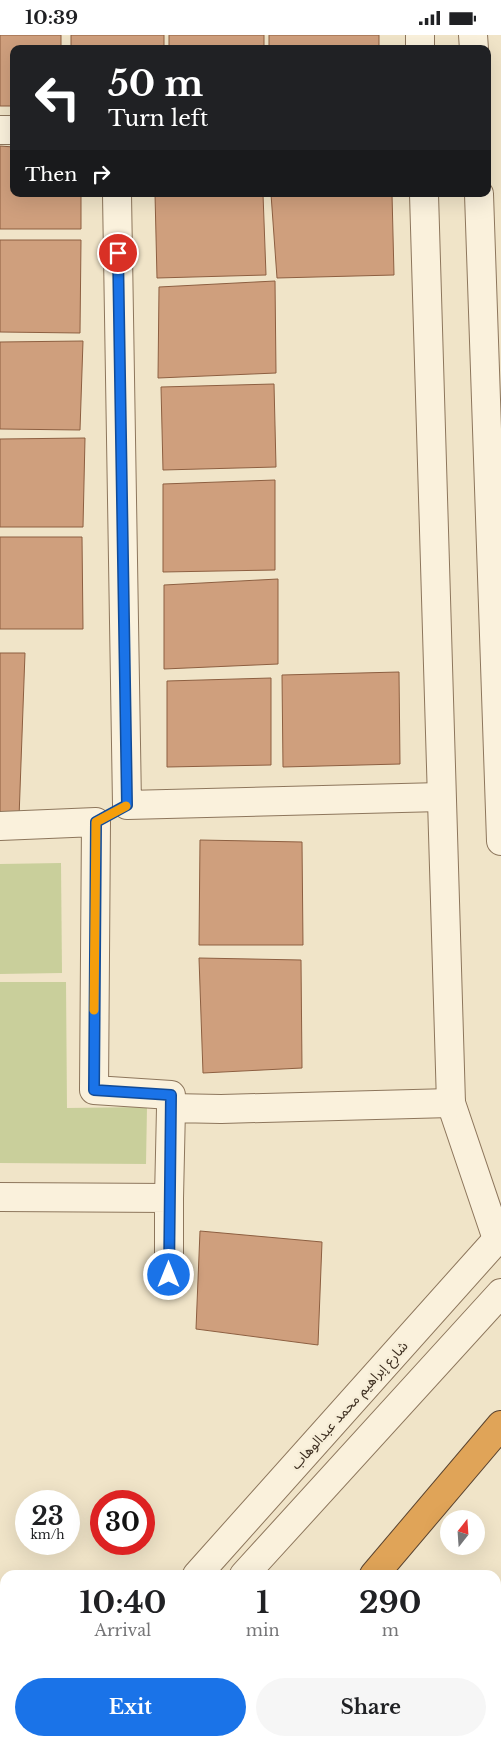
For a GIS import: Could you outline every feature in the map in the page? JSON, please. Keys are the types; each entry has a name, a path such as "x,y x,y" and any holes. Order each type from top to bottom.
{"highway":[{"path":"378,1570 501,1425"}],"street":[{"path":"116,197 127,805"},
{"path":"424,197 451,1103 499,1237"},
{"path":"479,197 501,841"},
{"path":"0,826 96,822 127,805 441,797"},
{"path":"96,822 94,1090 171,1095 169,1275"},
{"path":"171,1108 222,1109 451,1103"},
{"path":"0,1197 170,1197"},
{"path":"499,1237 501,1205"},
{"name":"شارع إبراهيم محمد عبدالوهاب","path":"201,1570 499,1237"},
{"path":"249,1570 501,1293"}],"green space":[{"path":"61,863 62,973 0,974 0,864"},
{"path":"0,982 66,982 67,1108 147,1107 146,1164 0,1163"}],"building":[{"path":"0,35 61,35 61,45 10,45 10,106 0,106"},
{"path":"71,35 164,35 164,45 71,45"},
{"path":"169,35 264,35 264,45 169,45"},
{"path":"269,35 379,35 379,45 269,45"},
{"path":"0,146 10,147 10,197 81,197 81,229 0,229"},
{"path":"155,197 263,197 266,275 157,278"},
{"path":"271,197 392,197 394,275 277,278"},
{"path":"0,240 81,240 80,333 0,332"},
{"path":"275,281 276,373 158,378 159,287"},
{"path":"83,341 80,430 0,429 0,342"},
{"path":"274,384 276,467 163,470 161,387"},
{"path":"85,438 83,527 0,527 0,439"},
{"path":"275,480 275,570 163,572 163,484"},
{"path":"0,537 82,537 83,629 0,629"},
{"path":"278,579 278,664 164,669 164,585"},
{"path":"0,653 25,653 19,818 0,818"},
{"path":"399,672 400,764 283,767 282,675"},
{"path":"271,678 271,765 167,767 167,681"},
{"path":"200,840 302,842 303,945 199,945"},
{"path":"199,958 301,960 302,1068 203,1073"},
{"path":"200,1231 322,1242 318,1345 196,1329"}],"slow traffic":[{"path":"94,1010 96,822 126,806"}],"route":[{"path":"118,253 127,805 96,822 94,1090 171,1095 169,1275"}]}
